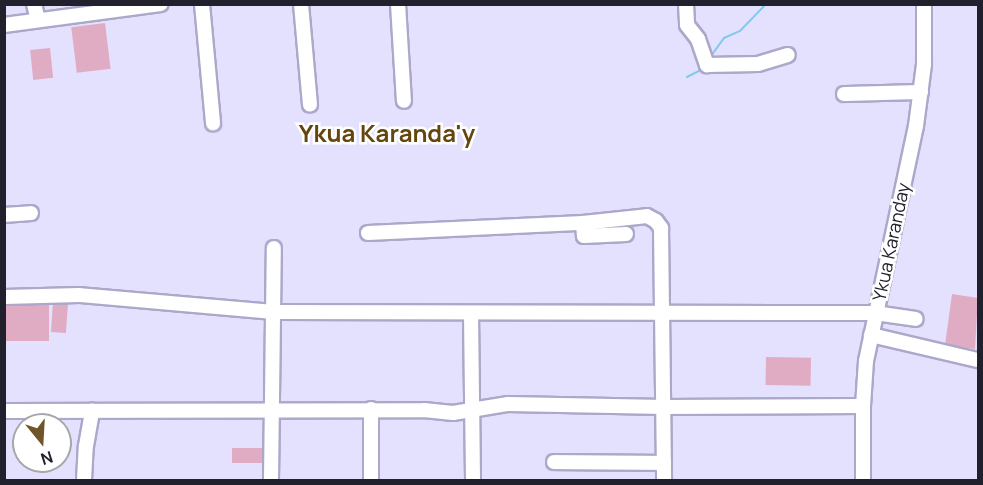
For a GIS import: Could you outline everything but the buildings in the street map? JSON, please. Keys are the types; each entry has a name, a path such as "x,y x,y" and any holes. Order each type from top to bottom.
{"street":[{"path":"34,4 38,20"},
{"path":"4,25 120,7 160,4"},
{"path":"202,4 213,123"},
{"path":"301,4 310,105"},
{"path":"398,4 404,101"},
{"path":"686,4 687,25 698,39 707,65 758,64 788,55"},
{"name":"Ykua Karanday","path":"863,480 863,406 871,335 921,92 924,64 924,4"},
{"path":"844,93 921,92"},
{"path":"4,215 31,213"},
{"path":"368,233 583,223 647,216 656,221 661,228 665,407 664,480"},
{"path":"583,223 584,236 626,234"},
{"path":"271,480 275,312 274,248"},
{"path":"4,297 79,295 275,312 875,313 916,319"},
{"path":"471,314 473,480"},
{"path":"871,335 978,360"},
{"path":"4,411 371,409 453,413 508,404 665,407 863,406"},
{"path":"371,409 371,480"},
{"path":"77,411 86,446"},
{"path":"84,480 86,446 92,411"},
{"path":"554,462 664,463"}],"shaded area":[{"path":"105,23 111,69 77,73 71,27"},
{"path":"50,48 53,78 33,80 30,50"},
{"path":"952,294 978,298 975,349 945,345"},
{"path":"4,303 49,303 49,341 4,341"},
{"path":"53,303 68,304 66,333 51,332"},
{"path":"766,357 811,358 811,386 766,385"},
{"path":"232,448 262,448 262,463 232,463"}],"waterway":[{"path":"711,56 724,38 740,31 766,4"},
{"path":"687,77 703,69"}],"district":[{"name":"Ykua Karanda'y","path":"387,133"}]}
